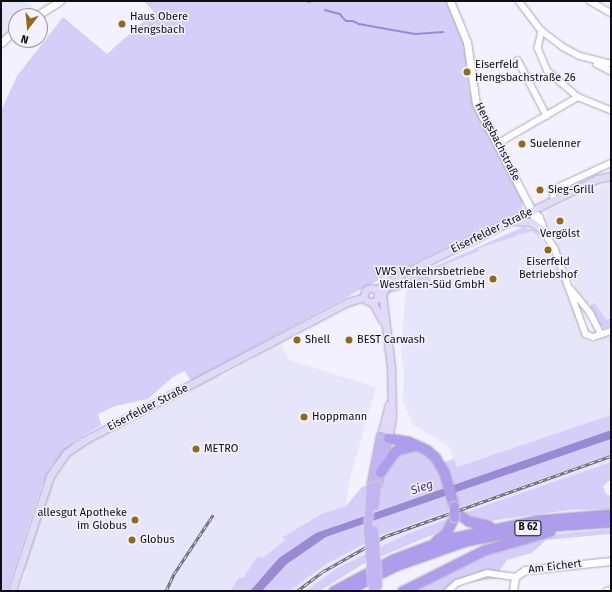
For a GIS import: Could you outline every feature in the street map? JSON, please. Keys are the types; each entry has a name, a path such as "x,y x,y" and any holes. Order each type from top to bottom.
{"highway":[{"name":"B 62","path":"384,437 397,442 416,445 427,450 441,467 457,516 446,533 429,545"},
{"path":"380,472 396,450 416,445"},
{"name":"B 62","path":"333,591 374,567 429,545 496,527 555,518 611,514"},
{"name":"B 62","path":"457,516 473,523 496,527"},
{"name":"B 62","path":"346,591 395,566 466,541 538,527 611,522"},
{"name":"B 62","path":"402,591 446,567 502,544 555,530 611,522"}],"main road":[{"name":"Eiserfelder Straße","path":"12,591 50,476 66,453 83,441 348,302 364,297 367,290 376,290 398,276 532,211 611,176"},
{"path":"513,221 531,222 545,232"},
{"path":"376,589 368,530 374,486 384,437 392,417 392,367 382,291 398,276"},
{"path":"376,290 374,301 386,324"},
{"path":"364,297 374,301"},
{"path":"374,486 380,472 384,437"}],"street":[{"path":"48,8 60,1"},
{"name":"Hengsbachstraße","path":"450,1 467,42 476,104 532,211"},
{"path":"519,1 542,31 580,56 611,64"},
{"path":"590,1 611,13"},
{"path":"542,31 538,48 548,71 578,97 611,110"},
{"path":"518,60 547,116"},
{"path":"598,61 597,64 611,71"},
{"path":"497,144 578,97"},
{"path":"554,201 553,192 561,186 611,163"},
{"path":"532,211 534,219 545,232 571,289 586,334 591,337 611,330"},
{"path":"571,289 591,314 600,334"},
{"name":"Am Eichert","path":"513,591 516,577 521,572 532,569 611,561"},
{"path":"448,591 457,583 486,573 516,577"},
{"path":"607,591 611,590"}],"shaded area":[{"path":"1,1 26,1 33,8 8,8 8,32 1,39"},
{"path":"144,1 447,1 465,47 469,88 475,110 523,202 522,211 373,283 191,381 185,371 174,376 148,399 115,406 98,414 101,425 76,440 51,467 42,485 7,591 1,591 1,111 17,76 39,48 48,48 48,36 63,17 107,54 154,12"},
{"path":"611,182 611,327 606,328 600,325 592,308 577,291 545,219 548,210"},
{"path":"523,227 534,230 549,248 584,338 592,342 611,335 611,415 456,467 449,446 413,425 403,401 404,369 401,352 406,290 430,281 426,270"},
{"path":"523,227 534,230 545,243 532,231 519,235 518,231 517,236 479,248 479,251 427,272 431,281 388,294 391,287 398,283"},
{"path":"595,303 606,320 611,318 611,327 604,328 600,325 590,306"},
{"path":"280,343 289,360 376,387 349,482 346,506 323,513 283,538 286,540 263,559 258,557 243,578 239,577 229,591 19,591 27,571 19,569 44,491 66,453 215,374 221,377"},
{"path":"611,415 611,430 338,525 279,558 250,591 230,591 239,577 243,578 258,556 263,558 285,540 283,537 323,513 346,506 362,487 382,481 386,465 394,455 411,448 427,455 435,465 454,459 457,467"},
{"path":"611,430 611,439 326,537 287,564 262,591 250,591 279,558 316,533"},
{"path":"611,439 611,455 381,535 328,563 289,591 262,591 287,564 326,537"},
{"path":"611,455 611,462 405,535 337,568 306,591 289,591 328,563 381,535"},
{"path":"611,462 610,480 603,486 606,494 611,496 611,509 569,510 482,522 464,513"},
{"path":"450,518 444,530 363,564 320,591 306,591 337,568 405,535"},
{"path":"611,529 611,534 546,540 532,553 507,560 500,570 502,578 469,582 442,591 409,591 486,552 546,535"}],"waterway":[{"path":"325,10 340,14 346,21 353,21 359,24 416,34 443,32"}],"railway":[{"path":"297,591 322,572 386,536 611,456"},
{"path":"166,591 174,574 213,515"}],"place":[{"name":"Haus Obere Hengsbach","path":"122,24"},
{"name":"Eiserfeld Hengsbachstraße 26","path":"467,72"},
{"name":"Suelenner","path":"522,144"},
{"name":"Sieg-Grill","path":"540,190"},
{"name":"Vergölst","path":"560,221"},
{"name":"Eiserfeld Betriebshof","path":"548,250"},
{"name":"VWS Verkehrsbetriebe Westfalen-Süd GmbH","path":"493,279"},
{"name":"Shell","path":"297,340"},
{"name":"BEST Carwash","path":"349,340"},
{"name":"Hoppmann","path":"304,417"},
{"name":"METRO","path":"196,449"},
{"name":"allesgut Apotheke im Globus","path":"135,520"},
{"name":"Globus","path":"132,540"}],"water label":[{"name":"Sieg","path":"422,488"}]}
